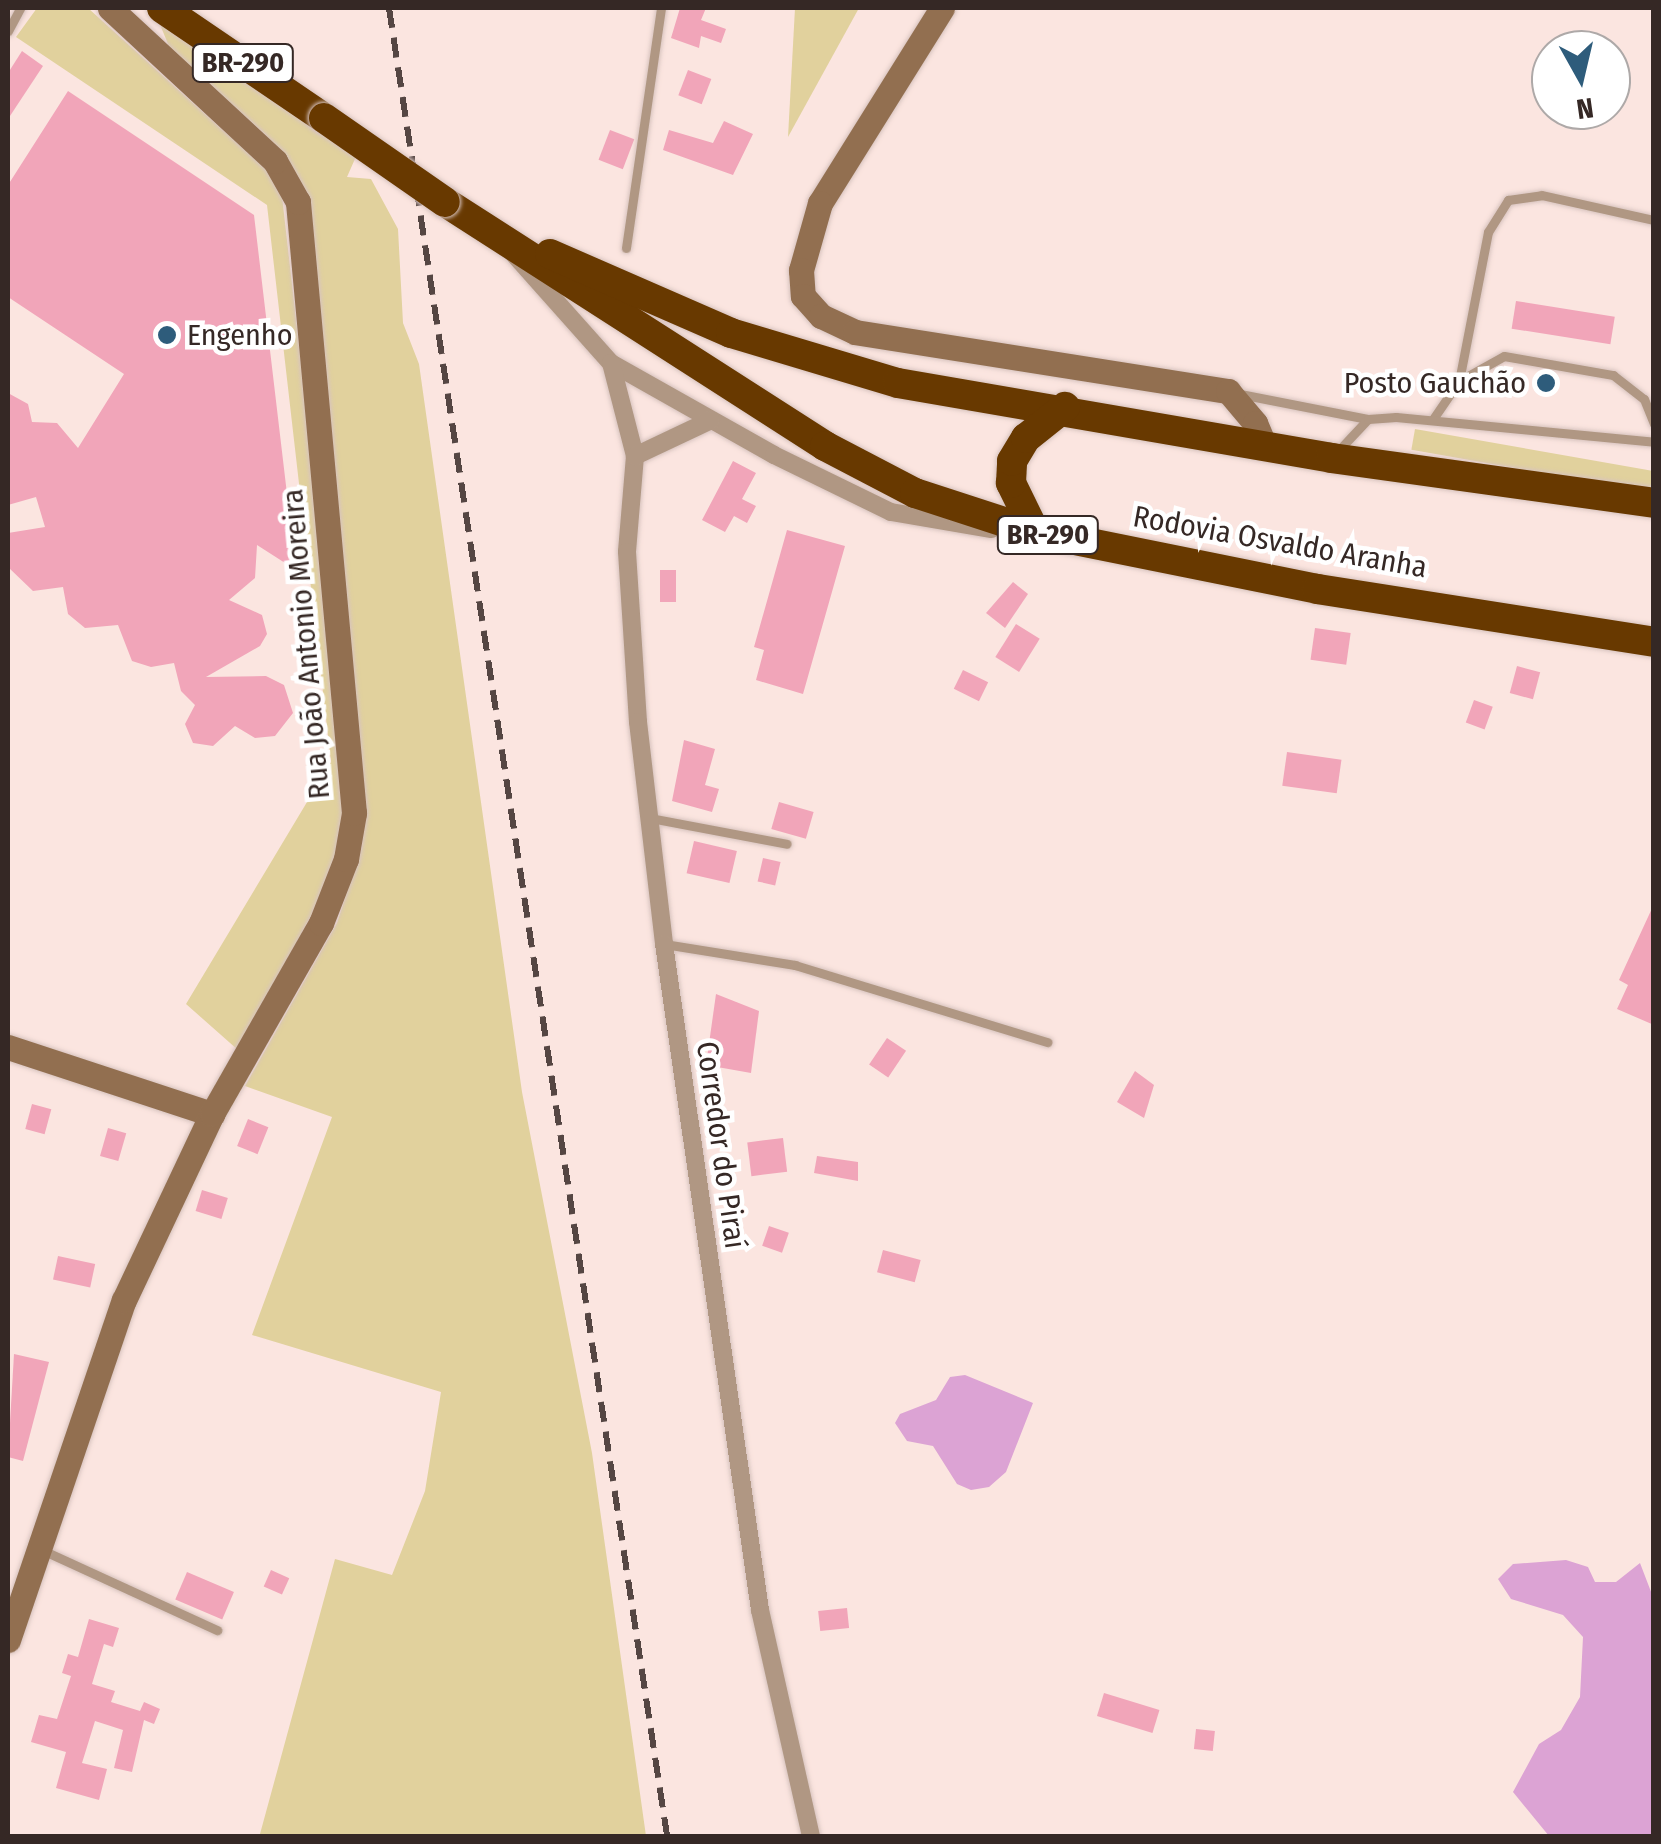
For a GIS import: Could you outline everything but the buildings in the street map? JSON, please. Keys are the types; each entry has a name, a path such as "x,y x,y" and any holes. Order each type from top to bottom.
{"highway":[{"name":"Rodovia Osvaldo Aranha","path":"162,8 501,241 825,446 915,493 1035,532 1317,588 1654,642"},
{"name":"Rodovia Osvaldo Aranha","path":"501,241 730,332 836,368 1332,458 1654,503"},
{"path":"1035,532 1012,483 1012,461 1026,438 1065,408"}],"main road":[{"name":"Rua João Antonio Moreira","path":"8,1640 124,1300 212,1114 336,892 352,834 353,787 298,202 275,160 135,19 110,8"},
{"path":"942,8 820,203 804,253 803,296 821,316 854,332 1228,392 1256,423 1265,446"},
{"path":"8,1047 212,1114"}],"street":[{"path":"501,241 548,300 611,363 711,420 892,512 946,525 1035,532"},
{"name":"Corredor do Piraí","path":"611,363 634,456 627,552 648,817 664,944 760,1610 811,1836"},
{"path":"634,456 711,420"}],"lane":[{"path":"8,31 20,8"},
{"path":"626,248 661,8"},
{"path":"1433,420 1459,381 1488,232 1508,200 1542,196 1654,220"},
{"path":"1459,381 1504,356 1613,374 1644,398 1654,424"},
{"path":"1228,392 1368,419 1433,420 1654,442"},
{"path":"1332,458 1368,419"},
{"path":"648,817 787,844"},
{"path":"664,944 795,964 1046,1042"},
{"path":"37,1548 217,1630"}],"shaded area":[{"path":"37,8 88,8 270,173 282,196 351,805 340,862 238,1050 186,1004 331,762 267,205 16,37"},
{"path":"795,8 859,8 788,137"},
{"path":"157,17 358,152 347,177 371,179 398,229 403,323 419,364 522,1092 592,1453 646,1836 260,1834 335,1559 392,1575 425,1491 441,1392 252,1335 332,1117 245,1086 337,923 362,847 364,792 302,189 266,135 170,49"},
{"path":"1415,429 1653,471 1650,492 1411,450"},
{"path":"965,1375 1033,1403 1006,1472 989,1487 971,1490 957,1484 933,1446 907,1441 895,1423 900,1414 936,1400 950,1377"},
{"path":"1566,1560 1588,1567 1595,1582 1616,1582 1640,1563 1653,1597 1653,1836 1549,1836 1513,1792 1539,1744 1561,1730 1580,1697 1583,1637 1563,1615 1511,1599 1498,1579 1513,1564"}],"railway":[{"path":"389,8 667,1836"}],"place":[{"name":"Engenho","path":"167,335"},
{"name":"Posto Gauchão","path":"1546,383"}]}
